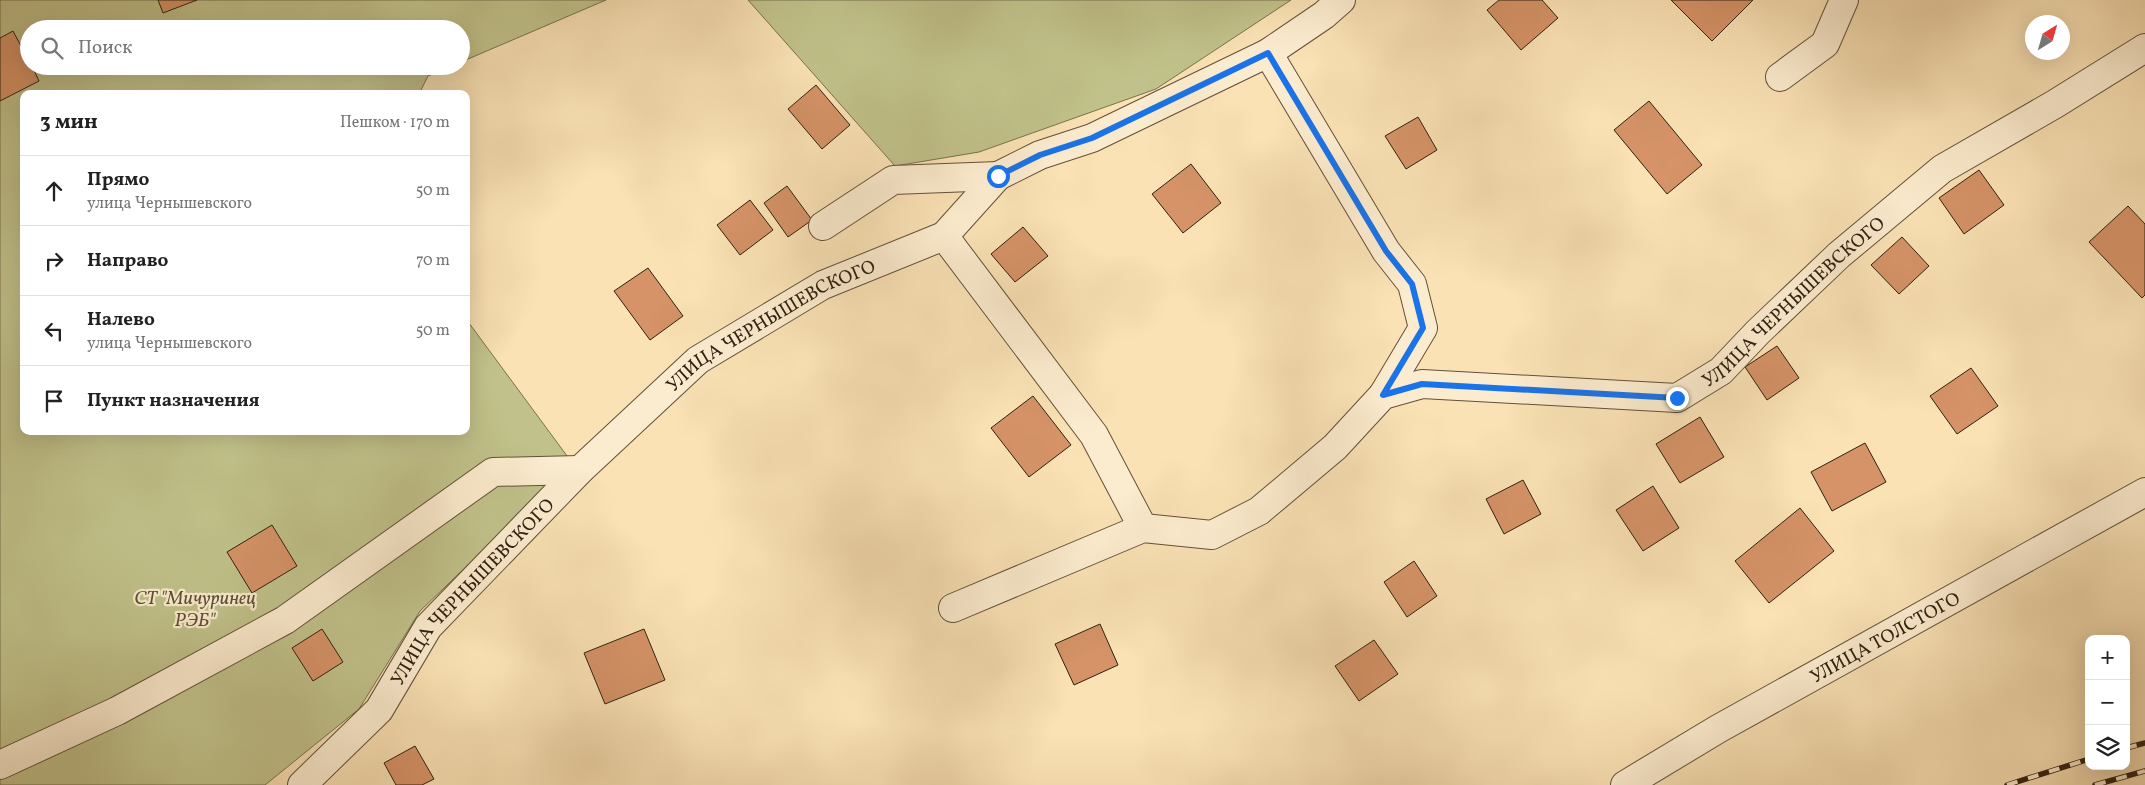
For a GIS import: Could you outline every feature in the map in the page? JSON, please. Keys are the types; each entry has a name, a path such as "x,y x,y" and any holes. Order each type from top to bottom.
{"street":[{"name":"УЛИЦА ЧЕРНЫШЕВСКОГО","path":"302,785 379,710 428,627 580,470 698,360 823,285 944,236 998,176 1040,155 1092,138 1268,53 1324,15 1341,0"},
{"path":"1780,78 1825,44 1844,0"},
{"name":"УЛИЦА ЧЕРНЫШЕВСКОГО","path":"1383,395 1422,384 1677,398 1721,371 1758,332 1839,255 1942,169 2055,104 2145,48"},
{"path":"953,608 1143,528 1172,529 1212,536 1259,511 1334,446 1383,395 1423,328 1412,284 1386,251 1268,53"},
{"path":"823,226 893,180 998,176"},
{"path":"944,236 1094,435 1143,528"},
{"path":"0,765 117,711 285,620 493,472 580,470"},
{"name":"УЛИЦА ТОЛСТОГО","path":"1625,785 1718,729 2145,492"}],"green space":[{"name":"СТ \"Мичуринец РЭБ\"","path":"0,0 606,0 470,58 470,20 20,20 20,75 430,75 421,90 20,90 20,435 470,435 470,324 573,464 420,611 359,709 265,785 0,785"},
{"path":"748,0 1291,0 1156,89 979,152 895,166"}],"building":[{"path":"158,0 197,0 163,13"},
{"path":"1499,0 1542,0 1558,18 1521,50 1487,10"},
{"path":"1671,0 1753,0 1712,41"},
{"path":"13,31 20,44 20,75 36,75 39,81 0,101 0,38"},
{"path":"816,85 850,125 822,149 788,109"},
{"path":"1649,101 1702,165 1667,194 1614,130"},
{"path":"1418,117 1437,150 1406,169 1385,136"},
{"path":"1191,164 1221,203 1183,233 1152,194"},
{"path":"1979,170 2004,205 1964,234 1939,198"},
{"path":"787,186 812,220 788,237 764,203"},
{"path":"750,200 773,230 740,255 717,225"},
{"path":"2128,206 2145,224 2145,295 2142,298 2089,242"},
{"path":"1023,227 1048,256 1015,282 991,254"},
{"path":"1902,237 1929,266 1899,294 1871,265"},
{"path":"648,268 683,316 650,340 614,291"},
{"path":"1777,346 1799,378 1767,400 1745,367"},
{"path":"1971,368 1998,406 1957,434 1930,396"},
{"path":"1033,396 1071,445 1029,477 991,428"},
{"path":"1700,417 1724,457 1680,483 1656,444"},
{"path":"1865,443 1886,482 1832,511 1811,472"},
{"path":"1523,480 1541,514 1504,534 1486,499"},
{"path":"1653,486 1679,528 1643,551 1616,510"},
{"path":"1800,508 1834,551 1769,603 1735,561"},
{"path":"272,525 297,566 252,593 227,552"},
{"path":"1414,561 1437,596 1407,617 1384,582"},
{"path":"1100,624 1118,665 1074,685 1055,644"},
{"path":"322,629 343,662 313,681 292,648"},
{"path":"644,629 665,680 605,704 584,653"},
{"path":"1374,640 1398,674 1359,701 1335,666"},
{"path":"415,746 434,779 422,785 396,785 384,763"}],"railway":[{"path":"2130,747 2145,743"},
{"path":"2007,785 2085,760"},
{"path":"2095,785 2145,771"}],"route":[{"path":"998,176 1040,155 1092,138 1268,53 1386,251 1412,284 1423,328 1383,395 1422,384 1677,398"}]}
